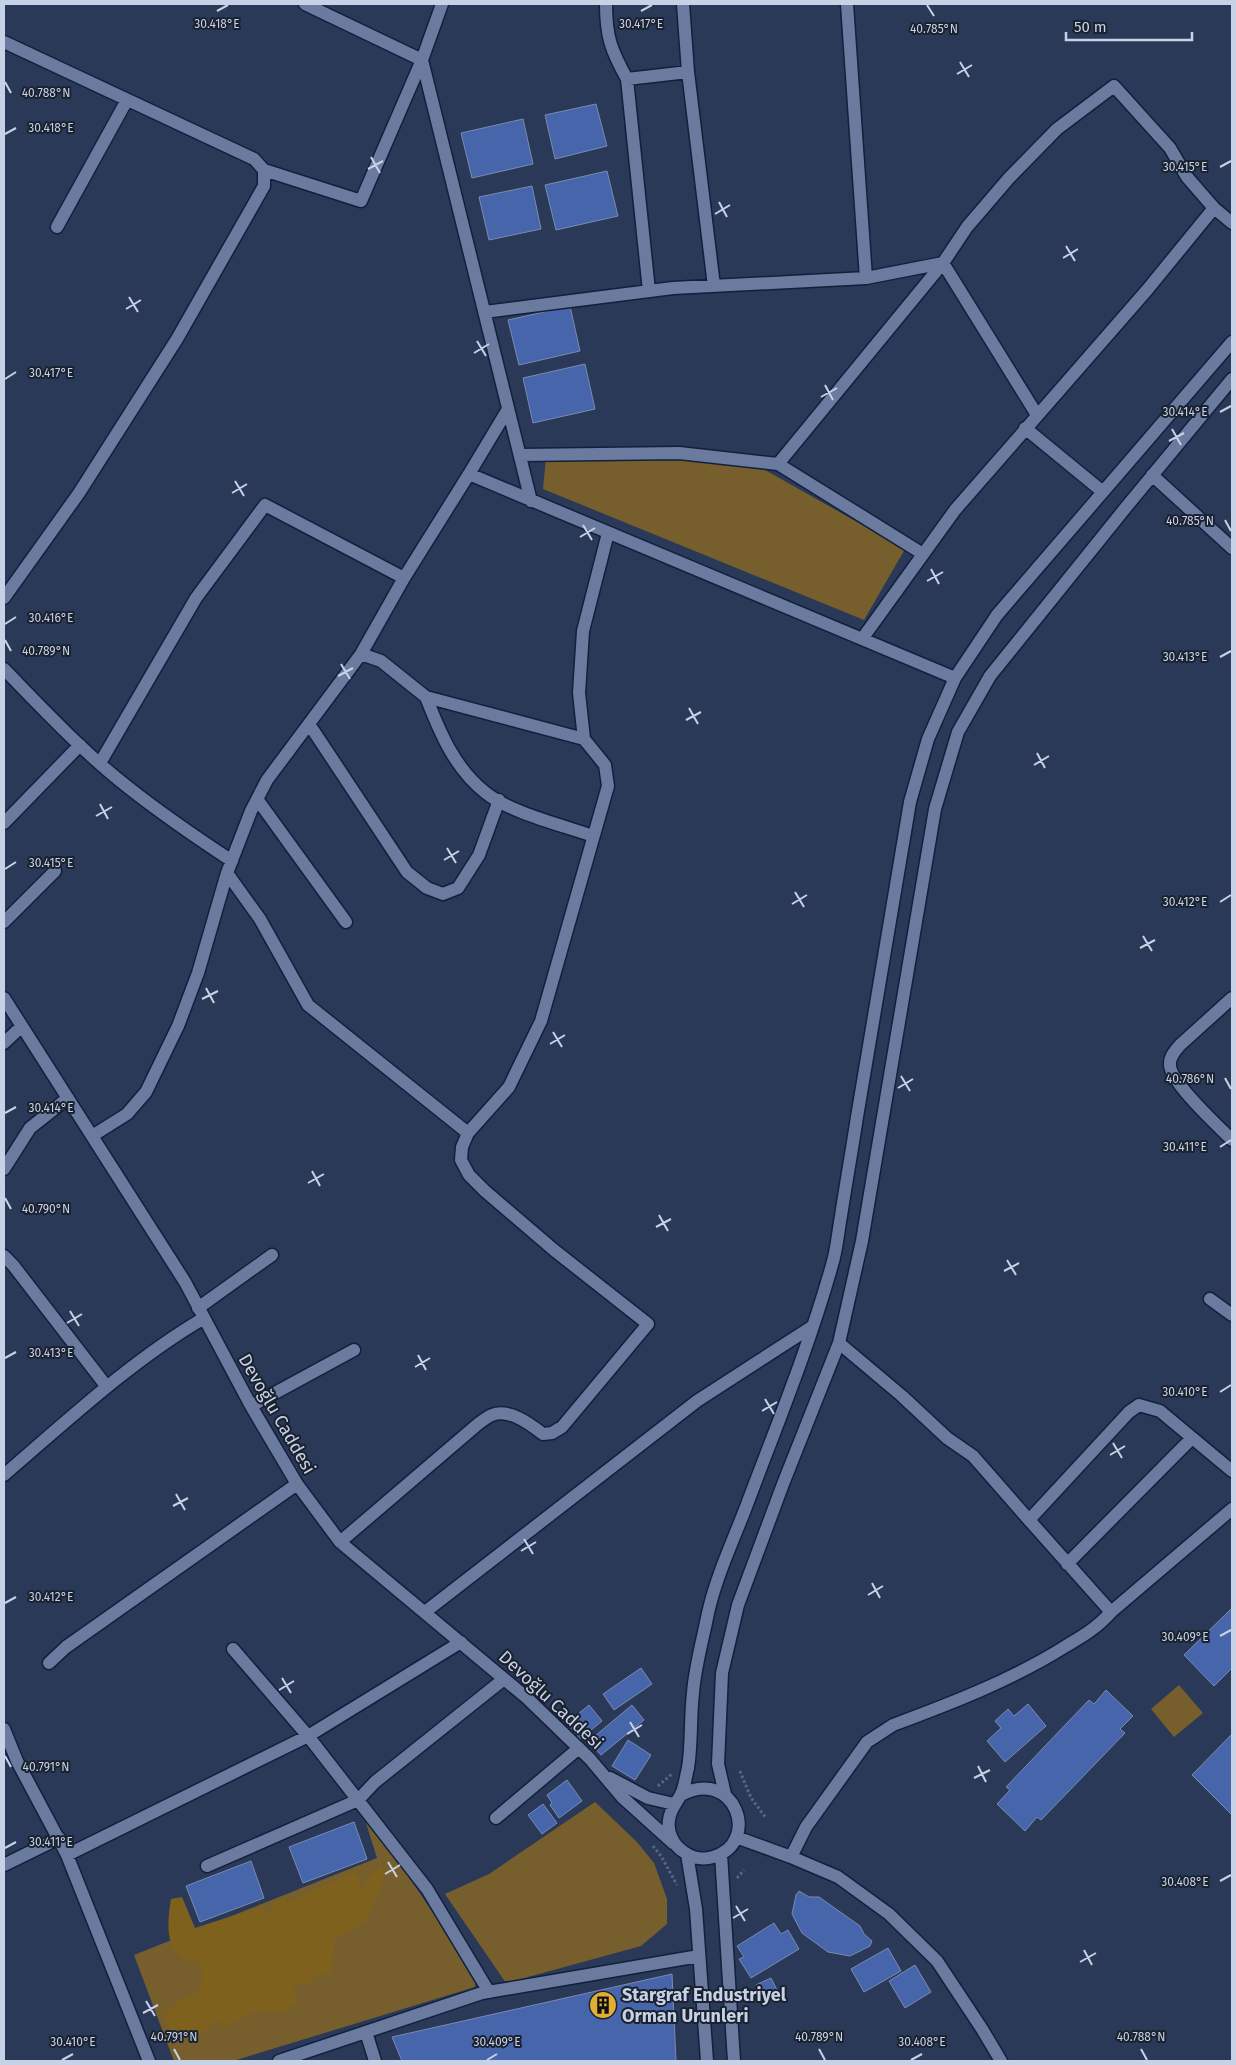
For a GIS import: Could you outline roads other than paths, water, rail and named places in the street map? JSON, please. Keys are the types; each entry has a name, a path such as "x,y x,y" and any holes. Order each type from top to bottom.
{"street":[{"path":"305,4 422,60"},
{"path":"4,42 250,157 264,170 361,201 422,60 442,4"},
{"path":"606,4 606,22 611,50 627,79 649,292"},
{"path":"683,4 688,72 714,286"},
{"path":"846,4 866,278"},
{"path":"422,60 531,501"},
{"path":"627,79 688,72"},
{"path":"778,464 943,263 967,227 1009,178 1057,129 1114,86 1170,148 1187,177 1214,208 1232,223"},
{"path":"57,227 126,100"},
{"path":"4,598 79,493 177,339 264,186 264,170"},
{"path":"862,639 955,510 1147,290 1214,208"},
{"path":"485,312 714,286 866,278 943,263"},
{"path":"943,263 1037,415"},
{"path":"707,2061 696,1909 682,1851 671,1837 668,1826 669,1815 677,1799 688,1767 693,1690 711,1599 813,1326 833,1262 910,802 928,739 955,678 998,615 1232,342"},
{"path":"725,1794 718,1764 722,1673 738,1604 839,1343 862,1241 934,810 958,732 990,676 1232,379"},
{"path":"92,1136 127,1114 146,1092 182,1018 198,973 227,873 266,780 361,654 404,578 508,409"},
{"path":"1025,428 1103,492"},
{"path":"520,455 679,453 778,464 923,554"},
{"path":"469,474 955,678"},
{"path":"1152,475 1232,548"},
{"path":"100,763 196,598 264,505 404,578"},
{"path":"340,1542 478,1424 493,1414 512,1415 526,1421 543,1434 552,1433 562,1427 648,1324 554,1250 485,1191 469,1175 461,1160 462,1147 468,1133 509,1087 541,1021 608,786 605,766 584,739 579,693 583,631 608,533"},
{"path":"361,654 381,661 426,697 584,739"},
{"path":"4,669 80,745 128,787 192,834 232,860"},
{"path":"426,697 442,738 465,773 487,794 516,809 593,836"},
{"path":"309,724 407,872 427,888 443,894 458,888 479,856 499,800"},
{"path":"4,823 80,745"},
{"path":"257,799 346,922"},
{"path":"4,922 55,871"},
{"path":"227,873 260,919 308,1005 468,1133"},
{"name":"Devoğlu Caddesi","path":"4,998 175,1266 251,1406 297,1484 340,1542 504,1679 606,1776"},
{"path":"1232,998 1180,1045 1173,1053 1169,1064 1171,1073 1192,1099 1232,1140"},
{"path":"4,1043 21,1027"},
{"path":"4,1169 30,1128 68,1098"},
{"path":"4,1475 107,1386 178,1334 272,1255"},
{"path":"4,1256 107,1386"},
{"path":"1210,1299 1232,1315"},
{"path":"425,1612 697,1401 813,1326"},
{"path":"839,1343 902,1396 947,1438 972,1456 1110,1612"},
{"path":"251,1406 354,1350"},
{"path":"1029,1520 1129,1412 1138,1405 1160,1410 1232,1471"},
{"path":"1067,1564 1192,1438"},
{"path":"49,1663 66,1647 297,1484"},
{"path":"791,1857 806,1827 867,1742 878,1733 893,1725 1003,1681 1054,1654 1100,1625 1110,1612 1232,1509"},
{"path":"67,1855 308,1736 461,1642"},
{"path":"233,1649 308,1736 427,1889 489,1992"},
{"path":"207,1866 358,1800 374,1782 504,1679"},
{"path":"4,1729 16,1761 67,1855 150,2061"},
{"path":"496,1818 578,1748"},
{"path":"606,1776 648,1798 677,1799 692,1789 703,1787 725,1794 733,1803 738,1814 739,1825 736,1837 730,1847 721,1854 710,1858 698,1858 682,1851 622,1797 606,1776"},
{"path":"736,1837 838,1877 888,1914 937,1961 1001,2061"},
{"path":"4,1865 59,1838"},
{"path":"721,1854 734,2061"},
{"path":"279,2061 489,1992 699,1956"},
{"path":"366,2032 375,2061"}],"place":[{"name":"Stargraf Endustriyel Orman Urunleri","path":"603,2005"}]}
